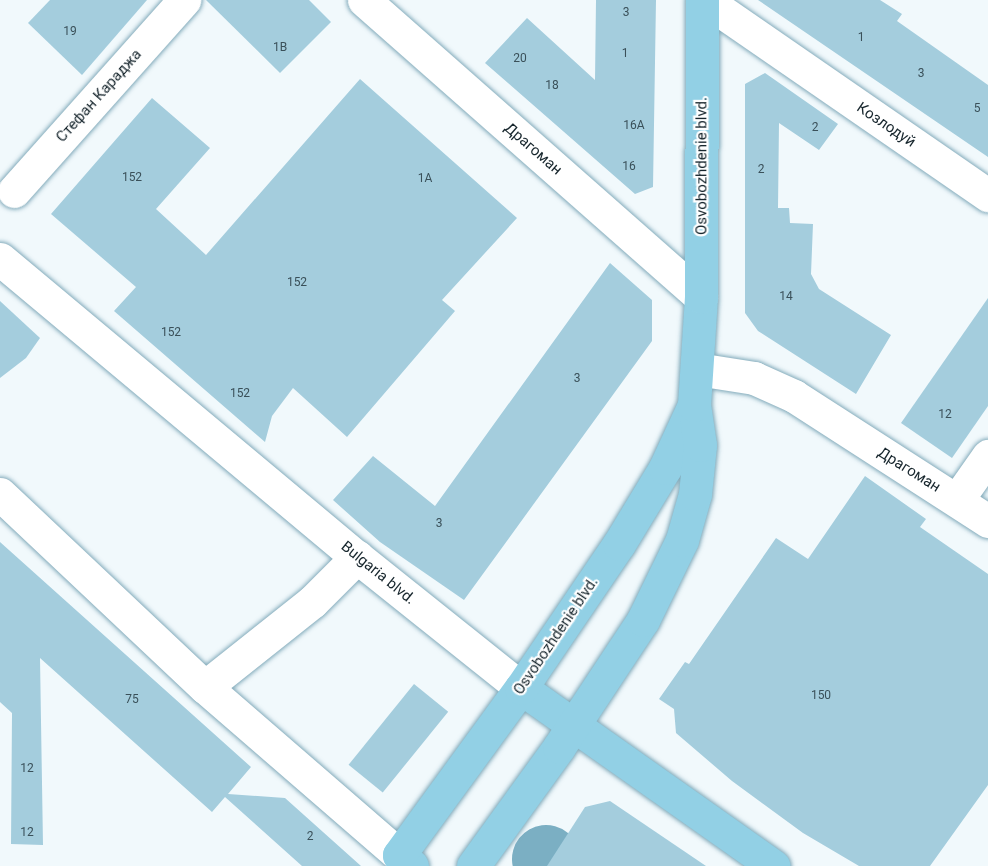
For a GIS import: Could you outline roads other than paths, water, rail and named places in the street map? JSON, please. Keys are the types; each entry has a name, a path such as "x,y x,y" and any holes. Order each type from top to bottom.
{"main road":[{"name":"Osvobozhdenie blvd.","path":"473,866 567,736 643,620 682,540 695,494 699,455 694,405 701,297 704,0"},
{"name":"Osvobozhdenie blvd.","path":"408,852 645,503 694,405"},
{"name":"Bulgaria blvd.","path":"513,699 567,736 774,866"}],"street":[{"name":"Стефан Караджа","path":"14,191 184,0"},
{"name":"Драгоман","path":"364,0 701,297"},
{"name":"Козлодуй","path":"704,0 988,195"},
{"name":"Bulgaria blvd.","path":"0,259 357,557 513,699"},
{"name":"Драгоман","path":"697,369 754,378 794,396 988,521"},
{"path":"957,500 988,456"},
{"path":"0,495 205,687 408,852"},
{"path":"205,687 312,602 357,557"}],"waterway":[{"path":"546,859 555,866"}]}
